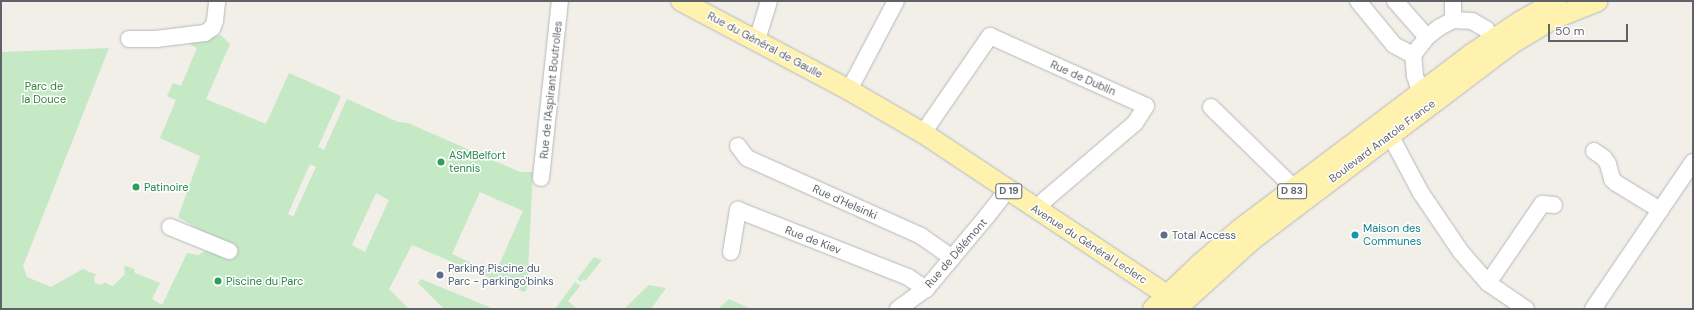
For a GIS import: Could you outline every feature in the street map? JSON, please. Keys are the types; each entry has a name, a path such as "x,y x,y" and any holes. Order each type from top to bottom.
{"main road":[{"name":"Rue du Général de Gaulle","path":"681,1 849,90"},
{"name":"Boulevard Anatole France","path":"1173,305 1252,240 1390,135 1426,97 1492,40 1546,6 1557,1"},
{"name":"Boulevard Anatole France","path":"1173,305 1207,257 1295,189 1426,97 1472,73 1527,34 1553,19 1598,1"},
{"name":"Avenue du Général Leclerc","path":"849,90 923,133 1006,190 1038,209 1173,305"}],"street":[{"path":"129,39 156,39 205,33 212,28 215,20 217,1"},
{"name":"Rue de l'Aspirant Boutrolles","path":"541,178 560,1"},
{"path":"757,40 769,1"},
{"path":"849,90 896,1"},
{"path":"1358,1 1394,45 1413,55"},
{"path":"1396,1 1427,37"},
{"path":"1453,1 1453,20"},
{"path":"1426,97 1415,76 1413,55 1427,37 1440,27 1453,20 1472,21 1486,29 1492,40 1492,46 1472,73"},
{"name":"Rue de Dublin","path":"923,133 990,36 1146,106 1135,123 1045,200 1038,209"},
{"path":"1211,107 1295,189"},
{"path":"1390,135 1421,193 1461,252 1488,283 1526,309"},
{"name":"Rue d'Helsinki","path":"738,146 747,158 921,236 952,258"},
{"path":"1594,151 1604,158 1608,164 1612,179 1616,183 1660,210"},
{"path":"1593,309 1693,164"},
{"name":"Rue de Délémont","path":"898,309 926,289 987,216 1006,190"},
{"path":"1488,283 1542,204 1554,205"},
{"name":"Rue de Kiev","path":"731,252 738,210 908,277 926,289"},
{"path":"170,227 229,251"}],"green space":[{"name":"Parc de la Douce","path":"221,35 230,44 206,99 266,124 289,73 341,96 318,147 324,150 347,99 398,122 408,123 520,172 533,172 527,289 524,292 412,245 389,289 409,309 1,309 1,52 109,48 23,266 27,277 51,287 83,269 97,275 94,276 95,283 101,285 106,282 107,284 113,286 125,274 124,267 126,266 134,269 135,273 160,283 152,299 162,305 187,253 198,255 205,251 215,252 209,236 178,217 200,156 160,138 176,100 167,96 173,83 181,86 197,48 190,45 192,41","holes":["310,164 316,167 293,217 288,214","480,192 523,211 495,274 452,254","376,193 389,200 365,252 352,245"]},
{"path":"594,257 602,260 585,281 583,279 581,282 577,279"},
{"path":"421,279 494,309 444,309 418,283"},
{"path":"575,282 580,286 568,301 577,309 555,309"},
{"path":"649,285 666,288 651,309 625,308"},
{"path":"729,299 751,309 718,309"}],"place":[{"name":"ASMBelfort tennis","path":"441,162"},
{"name":"Patinoire","path":"136,187"},
{"name":"Total Access","path":"1164,235"},
{"name":"Maison des Communes","path":"1355,235"},
{"name":"Parking Piscine du Parc - parkingo'binks","path":"440,275"},
{"name":"Piscine du Parc","path":"218,281"}]}
